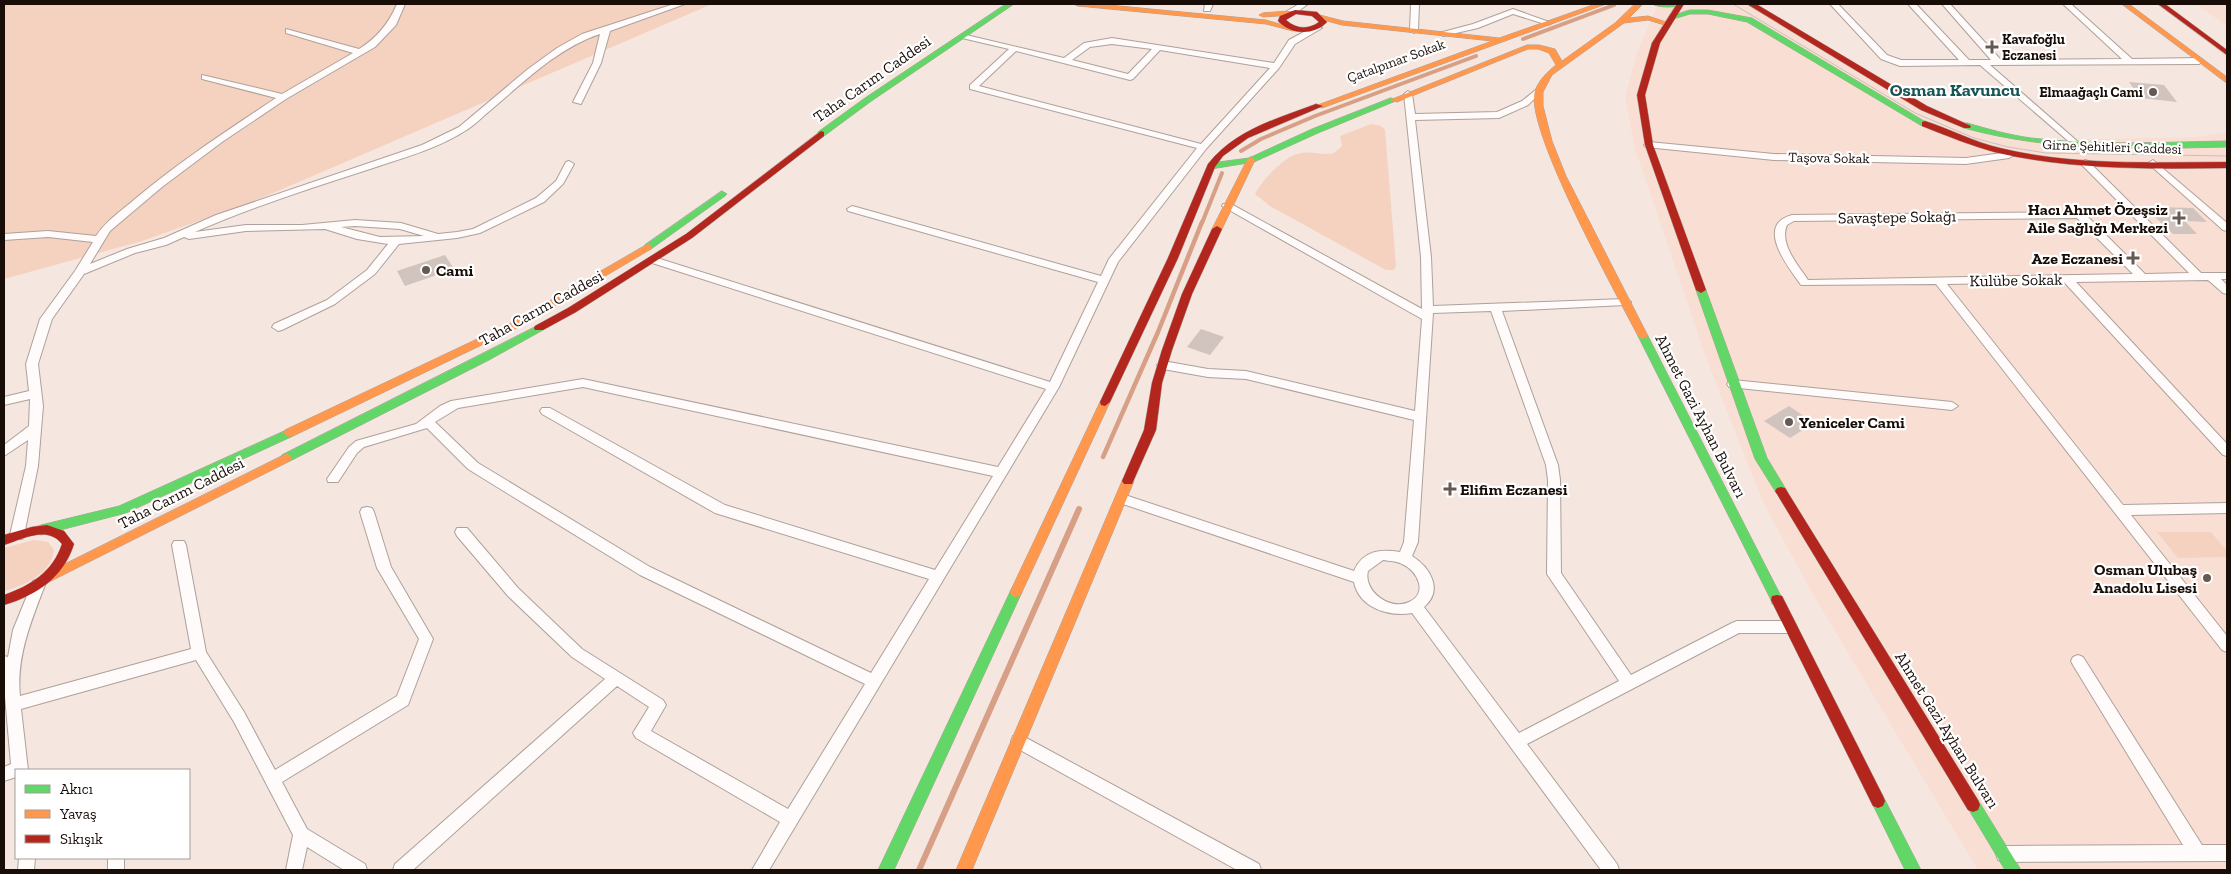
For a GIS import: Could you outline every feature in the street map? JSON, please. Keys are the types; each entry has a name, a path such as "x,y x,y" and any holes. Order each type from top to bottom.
{"main road":[{"name":"Taha Carım Caddesi","path":"4,600 485,358 572,310 689,236 866,99 1010,4"},
{"path":"1078,4 1266,22 1306,30 1318,22 1342,23 1502,39"},
{"path":"1153,4 1208,6 1266,15 1302,11 1318,22 1455,42 1478,48"},
{"name":"Çatalpınar Sokak","path":"886,870 1174,258 1211,166 1218,154 1229,145 1276,122 1602,4"},
{"path":"1538,91 1543,80 1560,65 1622,22 1639,4"},
{"name":"Ahmet Gazi Ayhan Bulvarı","path":"1656,4 1680,4"},
{"name":"Ahmet Gazi Ayhan Bulvarı","path":"1680,4 1656,43 1641,95 1648,145 1760,459 2013,870"},
{"name":"Girne Şehitleri Caddesi","path":"1751,4 1902,96 1945,118 1984,132 2046,143 2227,144"},
{"path":"2126,4 2227,81"},
{"path":"2160,4 2227,53"},
{"name":"Taha Carım Caddesi","path":"906,59 980,13 983,8"},
{"name":"Girne Şehitleri Caddesi","path":"1670,20 1684,13 1707,12 1746,19 1914,119 1966,142 2009,155 2048,162 2227,165"},
{"path":"1290,13 1285,15 1282,21 1293,28"},
{"path":"1622,22 1648,18 1670,20"},
{"path":"1211,166 1251,160 1315,131 1527,47 1539,47 1552,51 1560,65"},
{"path":"2209,68 2218,88 2227,94"},
{"name":"Ahmet Gazi Ayhan Bulvarı","path":"1538,91 1540,111 1549,142 1575,202 1913,870"},
{"path":"2211,144 2227,138"},
{"path":"964,870 1150,430 1158,379 1180,317 1227,206 1251,160"},
{"name":"Taha Carım Caddesi","path":"4,540 17,535 122,510 339,410 515,325 654,243 730,188"},
{"path":"41,530 60,534 68,544 64,560 43,581"}],"street":[{"path":"17,535 32,466 36,393 32,364 46,319 80,272 106,229 158,185 218,140 283,97 372,45 392,23 401,4"},
{"path":"162,242 228,214 433,143 462,129 531,71 560,50 585,36 606,28 681,4"},
{"path":"1290,13 1304,4"},
{"path":"760,870 1053,387 1113,260 1203,147 1276,66 1292,42 1318,22 1311,4"},
{"path":"1414,30 1415,4"},
{"path":"1834,4 1884,57 1900,63 2199,61"},
{"path":"1912,4 1967,63"},
{"path":"1946,4 1999,62"},
{"path":"2068,4 2130,62"},
{"path":"1443,33 1475,26 1513,11 1548,23"},
{"path":"578,102 597,63 606,28"},
{"path":"1292,42 1293,28"},
{"path":"290,31 360,52"},
{"path":"964,36 1130,76 1158,47"},
{"path":"1065,61 1087,45 1112,41 1276,66"},
{"path":"1015,48 973,87 1203,147"},
{"path":"1983,63 2074,143"},
{"path":"205,77 283,97"},
{"path":"1410,117 1499,115 1525,103 1538,91"},
{"path":"1405,558 1411,542 1428,314 1426,257 1408,94"},
{"name":"Taşova Sokak","path":"1648,145 1774,157 1966,161 2009,155"},
{"path":"2085,163 2199,277"},
{"path":"2153,163 2227,228"},
{"path":"324,226 369,240 395,242 476,231 540,200 560,182 569,164"},
{"path":"1188,166 1211,166"},
{"path":"1227,206 1428,314 1495,307 1625,302"},
{"path":"852,209 1104,280"},
{"name":"Savaştepe Sokağı","path":"1805,283 1786,252 1780,236 1781,226 1792,218 2080,215 2143,278"},
{"path":"80,272 131,251 184,236 246,228 324,226 354,222 401,226 438,237"},
{"path":"4,237 48,234 100,240"},
{"path":"278,327 338,297 372,272 395,242"},
{"path":"653,260 1053,387"},
{"name":"Kulübe Sokak","path":"1805,283 2227,276"},
{"path":"2212,277 2227,291"},
{"path":"2068,279 2227,452"},
{"path":"1939,281 2227,646"},
{"path":"1495,307 1552,465 1554,480 1554,574 1629,684"},
{"path":"1163,365 1208,373 1246,375 1420,417"},
{"path":"333,479 352,450 360,444 410,431 428,422 444,409 468,400 583,383 1002,473"},
{"path":"1733,384 1952,406"},
{"path":"4,401 36,393"},
{"path":"546,411 720,509 938,576"},
{"path":"428,422 473,466 645,571 873,682"},
{"path":"4,451 35,428"},
{"path":"1122,499 1359,578"},
{"path":"2120,510 2227,508"},
{"path":"272,780 403,700 426,639 384,568 368,512"},
{"path":"462,532 513,592 577,653 658,705 641,733 790,819"},
{"path":"178,545 199,653 239,717 301,834 359,870"},
{"path":"1389,555 1405,558 1416,564 1428,580 1425,598 1415,606 1397,609 1375,602 1361,587 1359,578 1366,563 1374,558 1389,555"},
{"path":"10,682 20,630 43,581"},
{"path":"1415,606 1514,743 1611,870"},
{"path":"1514,743 1736,627 1790,627"},
{"path":"13,705 199,653"},
{"path":"2078,661 2197,853"},
{"path":"4,662 10,682 20,769"},
{"path":"401,870 616,678"},
{"path":"1019,741 1253,870"},
{"path":"294,870 301,834"},
{"path":"2004,854 2227,853"}],"shaded area":[{"path":"4,4 712,4 252,202 142,241 4,279"},
{"path":"1658,4 1757,4 1928,108 1982,128 2042,140 2198,137 2227,132 2227,870 1978,870 1811,591 1763,502 1707,360 1635,149 1625,97 1636,56"},
{"path":"2196,4 2227,4 2227,26"},
{"path":"1371,124 1381,126 1385,130 1396,266 1394,270 1386,270 1270,206 1255,194 1269,175 1289,158 1296,154 1334,153 1342,146 1340,136"},
{"path":"2157,532 2211,532 2227,551 2227,557 2178,558"},
{"path":"34,540 48,542 54,550 48,565 43,572 28,582 4,591 4,548"}],"building":[{"name":"Elmaağaçlı Cami","path":"2129,82 2164,85 2177,102 2141,98"},
{"name":"Hacı Ahmet Özeşsiz Aile Sağlığı Merkezi","path":"2158,207 2193,208 2207,222 2185,221 2197,234 2173,234 2152,214"},
{"name":"Cami","path":"445,255 454,269 405,286 397,271"},
{"path":"1201,329 1224,337 1210,355 1187,347"},
{"name":"Yeniceler Cami","path":"1789,406 1814,423 1790,438 1764,421"}],"waterway":[{"path":"1523,39 1614,5"},
{"path":"1241,151 1261,139 1315,116 1476,56"},
{"path":"1202,223 1222,173"},
{"path":"1103,457 1158,332 1202,222"},
{"path":"919,870 1079,509"}],"tram line":[{"path":"1733,4 1915,113 1974,138 2008,147 2046,153 2227,156"}],"traffic: fast":[{"path":"821,134 1010,4"},
{"path":"1656,4 1679,4"},
{"path":"1673,17 1690,12 1708,12 1749,20 1925,124"},
{"path":"1211,166 1251,160 1315,131 1394,100"},
{"path":"1967,126 1998,135 2062,144 2227,144"},
{"path":"648,247 722,194"},
{"path":"1701,290 1761,459 1781,491"},
{"path":"286,458 485,358 539,328"},
{"path":"1643,336 1777,600"},
{"path":"41,530 122,510 289,433"},
{"path":"886,870 1016,592"},
{"path":"1878,801 1913,870"},
{"path":"1973,805 2013,870"}],"traffic: slow":[{"path":"1078,4 1266,22 1293,29"},
{"path":"1319,106 1602,4"},
{"path":"1639,4 1618,25 1549,74 1539,92 1539,106 1548,141 1562,176 1643,336"},
{"path":"2125,4 2227,81"},
{"path":"1263,15 1290,13"},
{"path":"1319,16 1342,23 1496,39"},
{"path":"1622,21 1648,18 1668,24"},
{"path":"1394,100 1527,47 1539,47 1552,51 1560,65"},
{"path":"1217,229 1251,160"},
{"path":"289,433 515,325 648,247"},
{"path":"1016,592 1105,402"},
{"path":"49,577 286,458"},
{"path":"964,870 1128,481"}],"traffic: jam":[{"path":"1680,4 1656,43 1641,95 1649,145 1701,290"},
{"path":"1751,4 1924,108 1967,126"},
{"path":"2161,4 2227,53"},
{"path":"1295,12 1314,14 1323,22 1319,26 1308,30 1286,25 1282,21 1283,18 1295,12"},
{"path":"1105,402 1173,258 1211,166 1220,154 1232,144 1259,128 1319,106"},
{"path":"1925,124 1962,139 1998,150 2035,157 2111,164 2227,165"},
{"path":"539,328 572,310 689,236 821,134"},
{"path":"1128,481 1150,430 1157,383 1167,350 1187,294 1217,229"},
{"path":"1781,491 1973,805"},
{"path":"4,540 32,531 47,530 60,534 68,544 59,565 44,581 25,592 4,600"},
{"path":"1777,600 1878,801"}],"place":[{"name":"Kavafoğlu Eczanesi","path":"1992,47"},
{"name":"Elmaağaçlı Cami","path":"2153,92"},
{"name":"Hacı Ahmet Özeşsiz Aile Sağlığı Merkezi","path":"2179,218"},
{"name":"Aze Eczanesi","path":"2133,258"},
{"name":"Cami","path":"426,270"},
{"name":"Yeniceler Cami","path":"1789,422"},
{"name":"Elifim Eczanesi","path":"1450,489"},
{"name":"Osman Ulubaş Anadolu Lisesi","path":"2207,578"}],"district":[{"name":"Osman Kavuncu","path":"1955,90"}]}
